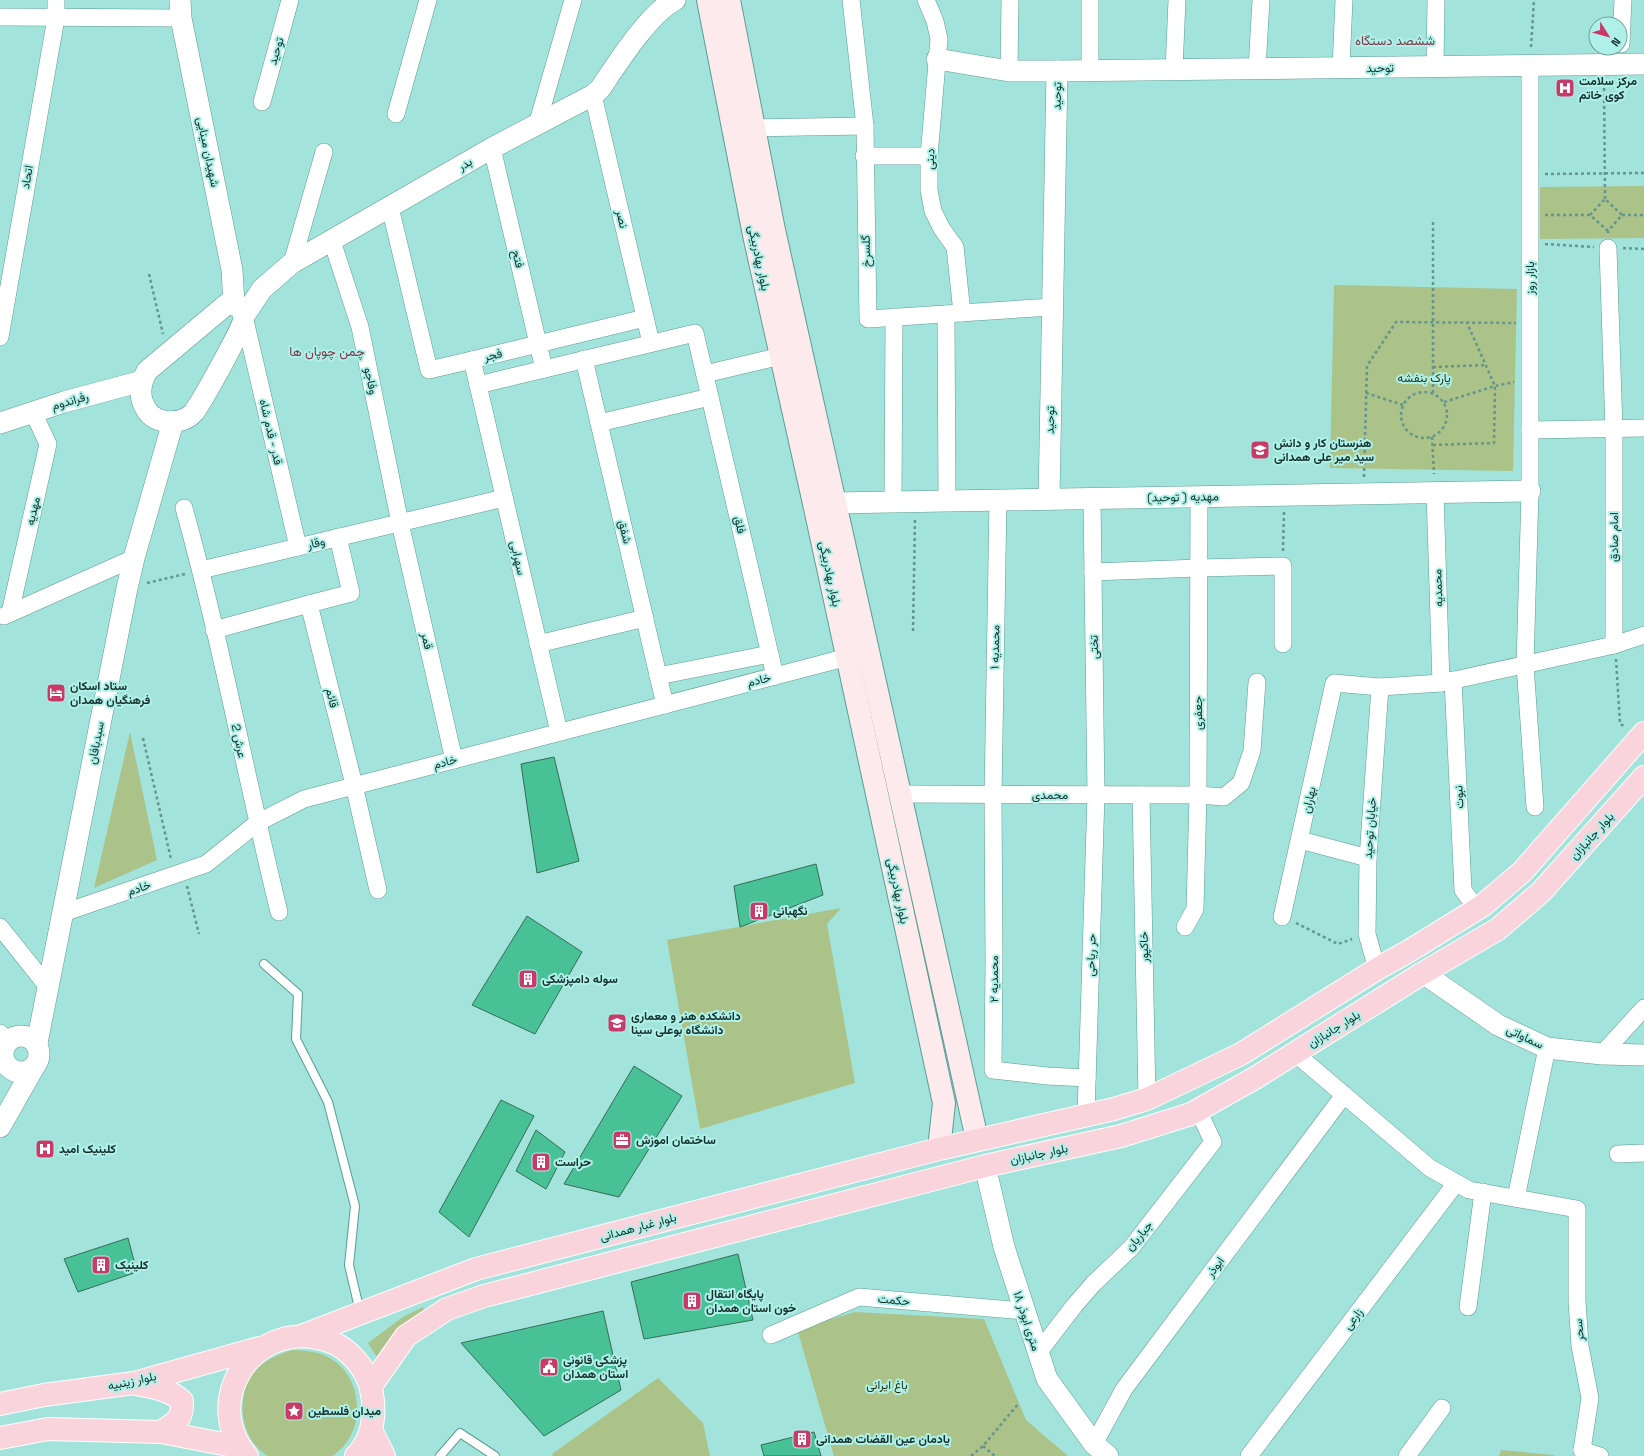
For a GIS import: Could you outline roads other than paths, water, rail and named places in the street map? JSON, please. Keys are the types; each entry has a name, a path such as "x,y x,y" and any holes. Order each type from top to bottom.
{"main road":[{"name":"بلوار بهادربیگی","path":"708,0 754,234 781,356 825,505 901,794 977,1139"},
{"name":"بلوار بهادربیگی","path":"729,0 774,230 825,505 848,657 944,1103 939,1149"},
{"path":"977,1139 1114,1109 1147,1099 1241,1054 1476,909 1522,872 1643,735"},
{"name":"بلوار جانبازان","path":"371,1386 406,1336 447,1310 477,1298 984,1166 1121,1136 1191,1114 1296,1054 1423,973 1498,929 1541,892 1644,777"},
{"name":"بلوار غبار همدانی","path":"304,1335 476,1269 977,1139"},
{"path":"243,1451 231,1426 229,1404 234,1382 245,1362 262,1347 282,1338 304,1335 326,1339 346,1350 361,1366 371,1386 375,1408 371,1430 361,1451 356,1456"},
{"name":"بلوار زینبیه","path":"0,1404 44,1395 134,1383 262,1347"},
{"path":"134,1383 165,1390 175,1394 182,1401 182,1413 176,1421 161,1432"},
{"path":"0,1438 48,1429 161,1432 243,1451"},
{"path":"371,1430 384,1456"}],"street":[{"name":"اتحاد","path":"0,337 56,18 56,0"},
{"name":"توحید","path":"262,102 290,0"},
{"path":"396,114 428,0"},
{"path":"537,125 573,0"},
{"name":"گلسرخ","path":"851,0 865,126 864,156 868,319 1052,307"},
{"name":"دینی","path":"926,0 935,21 939,39 929,156 930,200 933,211 942,229 955,247 947,501"},
{"path":"1009,71 1010,0"},
{"path":"1090,0 1090,70"},
{"path":"1174,70 1177,0"},
{"path":"1257,69 1261,0"},
{"path":"1341,68 1344,0"},
{"path":"1435,67 1436,0"},
{"path":"1622,16 1623,0"},
{"name":"بدر","path":"239,310 292,263 492,148 593,95 600,89 638,35 669,1"},
{"path":"0,17 56,18 180,9"},
{"name":"شهیدان مینایی","path":"180,9 239,310"},
{"path":"937,59 1009,71 1057,71"},
{"name":"توحید","path":"1049,499 1057,71 1644,64"},
{"name":"بازار روز","path":"1530,65 1530,491 1526,665 1535,807"},
{"name":"نصر","path":"593,95 651,344"},
{"path":"754,128 865,126"},
{"name":"فتح","path":"492,148 544,369"},
{"path":"292,263 324,152"},
{"path":"864,156 929,156"},
{"path":"390,207 428,370 472,360"},
{"name":"وفاجو","path":"332,241 360,327 400,523"},
{"name":"امام صادق","path":"1608,248 1614,429 1614,645"},
{"path":"227,304 239,310 242,324 193,412 184,419 173,422 158,420 146,410 140,397 142,381 147,372 220,308 227,304"},
{"name":"قدر - قدم شاه","path":"239,310 298,547"},
{"path":"893,502 894,317"},
{"name":"فجر","path":"478,385 472,360 645,318"},
{"name":"فلق","path":"651,344 695,333 775,676"},
{"path":"478,385 651,344"},
{"path":"704,374 781,356"},
{"name":"شفق","path":"584,359 665,705"},
{"name":"رفراندوم","path":"0,423 64,402 142,381"},
{"name":"سهرابی","path":"478,385 559,732"},
{"path":"599,423 710,397"},
{"name":"مهدیه","path":"5,616 48,444 33,412"},
{"name":"سبدبافان","path":"37,1043 127,588 134,558 173,422"},
{"path":"1530,430 1644,428"},
{"name":"مهدیه ( توحید)","path":"825,505 893,502 1530,491"},
{"name":"محمدیه","path":"1435,493 1447,682"},
{"name":"جعفری","path":"1185,927 1195,910 1198,795 1199,497"},
{"name":"وقار","path":"201,570 504,498"},
{"name":"تختی","path":"1092,499 1096,795"},
{"name":"محمدیه ۱","path":"993,795 998,500"},
{"name":"عرش 2","path":"184,508 201,570 257,823 279,912"},
{"name":"قمر","path":"400,523 454,760"},
{"path":"214,630 351,593 338,538"},
{"path":"5,616 134,558"},
{"path":"1093,572 1283,566 1283,644"},
{"name":"قائم","path":"309,604 354,785 378,890"},
{"path":"538,644 645,618"},
{"path":"1380,686 1447,682 1614,645 1644,635"},
{"path":"658,676 770,654"},
{"name":"خادم","path":"63,913 206,864 257,823 304,799 848,657"},
{"name":"محمدی","path":"901,794 1198,795 1224,797 1241,782 1252,751 1257,682"},
{"name":"نبوت","path":"1447,682 1463,890 1476,909"},
{"name":"بهاران","path":"1282,917 1334,684 1380,686"},
{"name":"خیابان توحید","path":"1377,969 1367,934 1368,858 1380,686"},
{"name":"محمدیه ۲","path":"993,795 993,1070 1047,1076 1087,1078"},
{"name":"حر ریاحی","path":"1086,1115 1096,795"},
{"name":"خاکپور","path":"1141,795 1147,1099"},
{"path":"1300,840 1368,858"},
{"path":"0,927 48,987"},
{"name":"سماواتی","path":"1423,973 1498,1025 1547,1048 1602,1054 1644,1055"},
{"path":"1602,1054 1644,1008"},
{"path":"0,1127 34,1067 39,1058 39,1048 37,1043 28,1036 23,1035 12,1038 3,1053 6,1065 17,1072 29,1071 34,1067"},
{"path":"1296,1054 1430,1168 1469,1190 1516,1198 1547,1048"},
{"name":"ابوذر","path":"1101,1450 1124,1389 1344,1095"},
{"name":"جباریان","path":"1038,1353 1074,1306 1094,1283 1131,1248 1213,1142 1198,1110"},
{"path":"1618,1154 1644,1153"},
{"name":"۱۸ متری ابوذر","path":"984,1166 1004,1247 1047,1379 1101,1450"},
{"name":"زارعی","path":"1250,1456 1456,1183"},
{"path":"1468,1306 1483,1192"},
{"name":"سحر","path":"1516,1198 1577,1209 1577,1301 1580,1346 1590,1398 1579,1453"},
{"name":"حکمت","path":"771,1335 859,1297 1024,1311"},
{"path":"1408,1456 1442,1408"},
{"path":"1579,1453 1600,1456"}],"lane":[{"path":"264,964 298,994 296,1039 328,1102 355,1206 349,1265 360,1313"},
{"path":"440,1456 460,1433 495,1456"}],"place":[{"name":"مرکز سلامت کوی خاتم","path":"1565,88"},
{"name":"هنرستان کار و دانش سید میر علی همدانی","path":"1260,450"},
{"name":"ستاد اسکان فرهنگیان همدان","path":"56,693"},
{"name":"نگهبانی","path":"759,911"},
{"name":"سوله دامپزشکی","path":"528,979"},
{"name":"دانشکده هنر و معماری دانشگاه بوعلی سینا","path":"617,1023"},
{"name":"ساختمان اموزش","path":"622,1140"},
{"name":"کلینیک امید","path":"45,1149"},
{"name":"حراست","path":"541,1162"},
{"name":"کلینیک","path":"101,1265"},
{"name":"پایگاه انتقال خون استان همدان","path":"692,1301"},
{"name":"پزشکی قانونی استان همدان","path":"549,1367"},
{"name":"میدان فلسطین","path":"294,1411"},
{"name":"یادمان عین القضات همدانی","path":"802,1439"}],"district":[{"name":"ششصد دستگاه","path":"1395,40"},
{"name":"چمن چوپان ها","path":"327,351"}],"park label":[{"name":"پارک بنفشه","path":"1424,378"},
{"name":"باغ ایرانی","path":"887,1385"}]}
